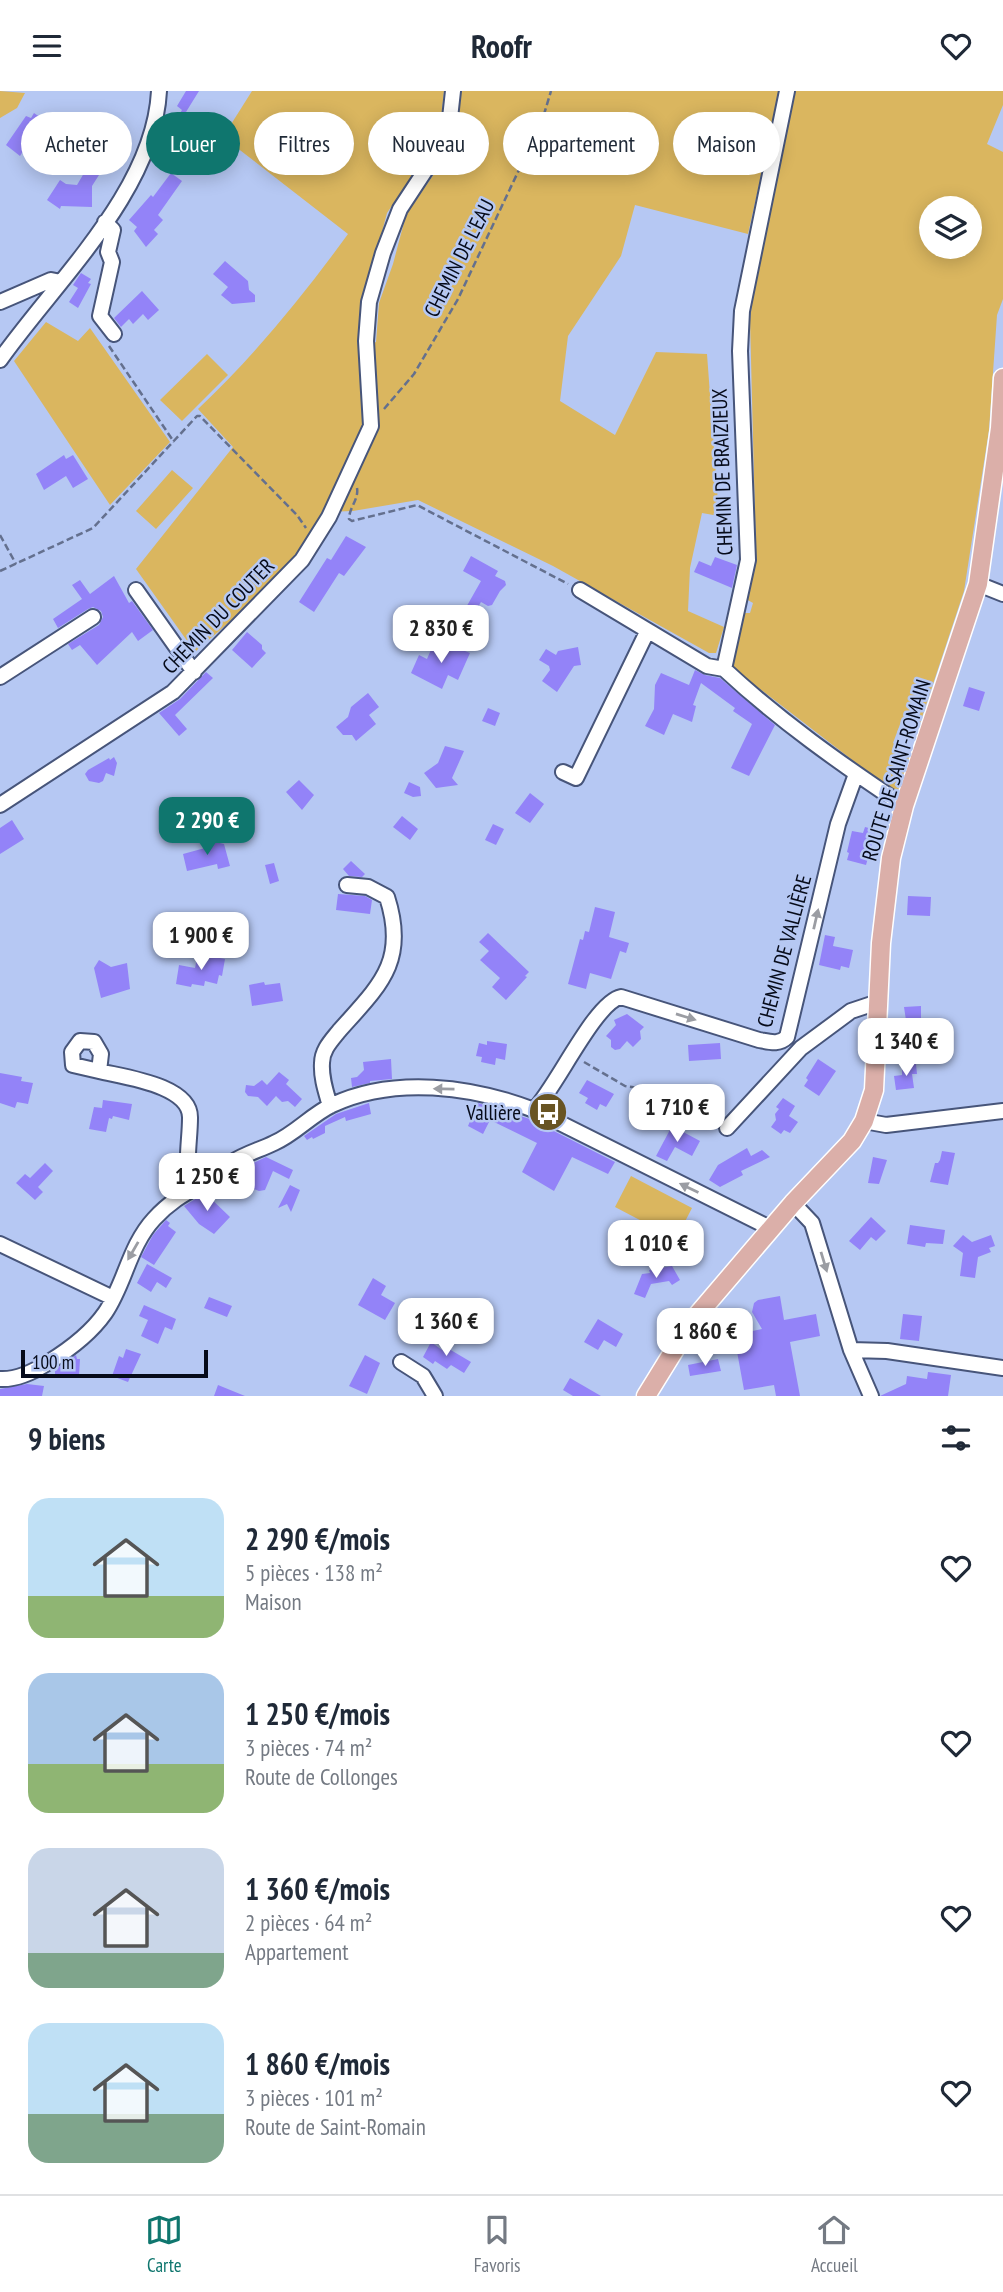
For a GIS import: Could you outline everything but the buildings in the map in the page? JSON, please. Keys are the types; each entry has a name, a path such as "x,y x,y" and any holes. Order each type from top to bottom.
{"main road":[{"name":"ROUTE DE SAINT-ROMAIN","path":"646,1396 693,1320 793,1203 852,1140 864,1121 874,1090 886,889 891,858 904,806 978,584 1001,428 1003,378"}],"street":[{"path":"0,360 118,204 152,138 159,91"},
{"path":"371,426 366,341 369,302 383,253 400,209 448,136 453,91"},
{"name":"CHEMIN DE BRAIZIEUX","path":"724,669 748,560 740,351 742,311 787,91"},
{"path":"105,222 113,230 108,252 112,262 100,316 111,339"},
{"path":"0,302 51,280 61,282"},
{"name":"CHEMIN DU COUTER","path":"0,805 173,692 194,673 302,559 329,517 371,426"},
{"path":"978,584 1003,594"},
{"path":"136,590 194,673"},
{"path":"580,590 707,666 724,669 763,705 904,806"},
{"path":"0,677 93,617"},
{"path":"563,772 576,778 647,632"},
{"name":"CHEMIN DE VALLIÈRE","path":"534,1110 546,1098 594,1020 614,999 621,997 760,1040 782,1042 787,1037 838,824 856,774"},
{"path":"330,1106 321,1062 326,1046 384,980 395,938 393,916 387,897 368,887 346,885"},
{"path":"727,1128 802,1048 851,1011 878,1002"},
{"path":"99,1071 155,1084 183,1098 191,1113 186,1171 192,1188"},
{"path":"0,1379 9,1380 38,1369 80,1340 104,1314 129,1257 151,1222 175,1198 261,1147 275,1143 330,1106 382,1090 463,1089 504,1098 534,1110 772,1229"},
{"path":"864,1121 886,1125 1003,1111"},
{"path":"793,1203 812,1223 851,1350 871,1396"},
{"path":"0,1244 113,1298"},
{"path":"851,1350 887,1351 1003,1367"},
{"path":"401,1362 423,1376 435,1396"}],"path":[{"name":"CHEMIN DE L'EAU","path":"371,426 414,375 458,299 542,121 551,91"},
{"path":"111,339 174,442"},
{"path":"0,571 93,528 197,416 200,416 306,528 312,529"},
{"path":"351,494 356,483 358,493 349,515 352,521 417,505 580,590"},
{"path":"0,535 16,564"},
{"path":"572,1055 625,1086 653,1090 727,1128"}],"shaded area":[{"path":"0,91 25,93 17,108 0,118"},
{"path":"252,91 444,91 442,112 368,112 368,175 413,175 387,213 364,301 362,348 376,342 379,303 406,215 433,175 489,175 489,112 459,112 460,91 780,91 775,112 673,112 673,175 761,175 748,234 635,205 621,256 568,336 560,401 615,435 656,352 707,354 719,516 702,513 690,568 688,611 724,627 716,653 709,653 553,566 418,500 353,511 323,512 317,529 288,567 195,652 136,569 233,447 198,409 277,325 348,234 272,175 354,175 354,112 254,112 254,161 240,150 239,112"},
{"path":"793,91 1003,91 1003,105 987,144 1003,152 1003,299 997,315 989,430 964,591 920,723 902,719 893,743 912,757 899,796 730,666 742,613 750,613 753,603 746,599 756,555 750,320 755,280 776,175 780,175 780,156"},
{"path":"46,322 78,341 90,328 170,442 110,505 14,361"},
{"path":"207,354 228,375 182,421 160,400"},
{"path":"172,470 193,488 156,529 136,511"},
{"path":"631,1176 692,1208 676,1239 615,1207"}],"place":[{"name":"Vallière","path":"548,1112"}]}
